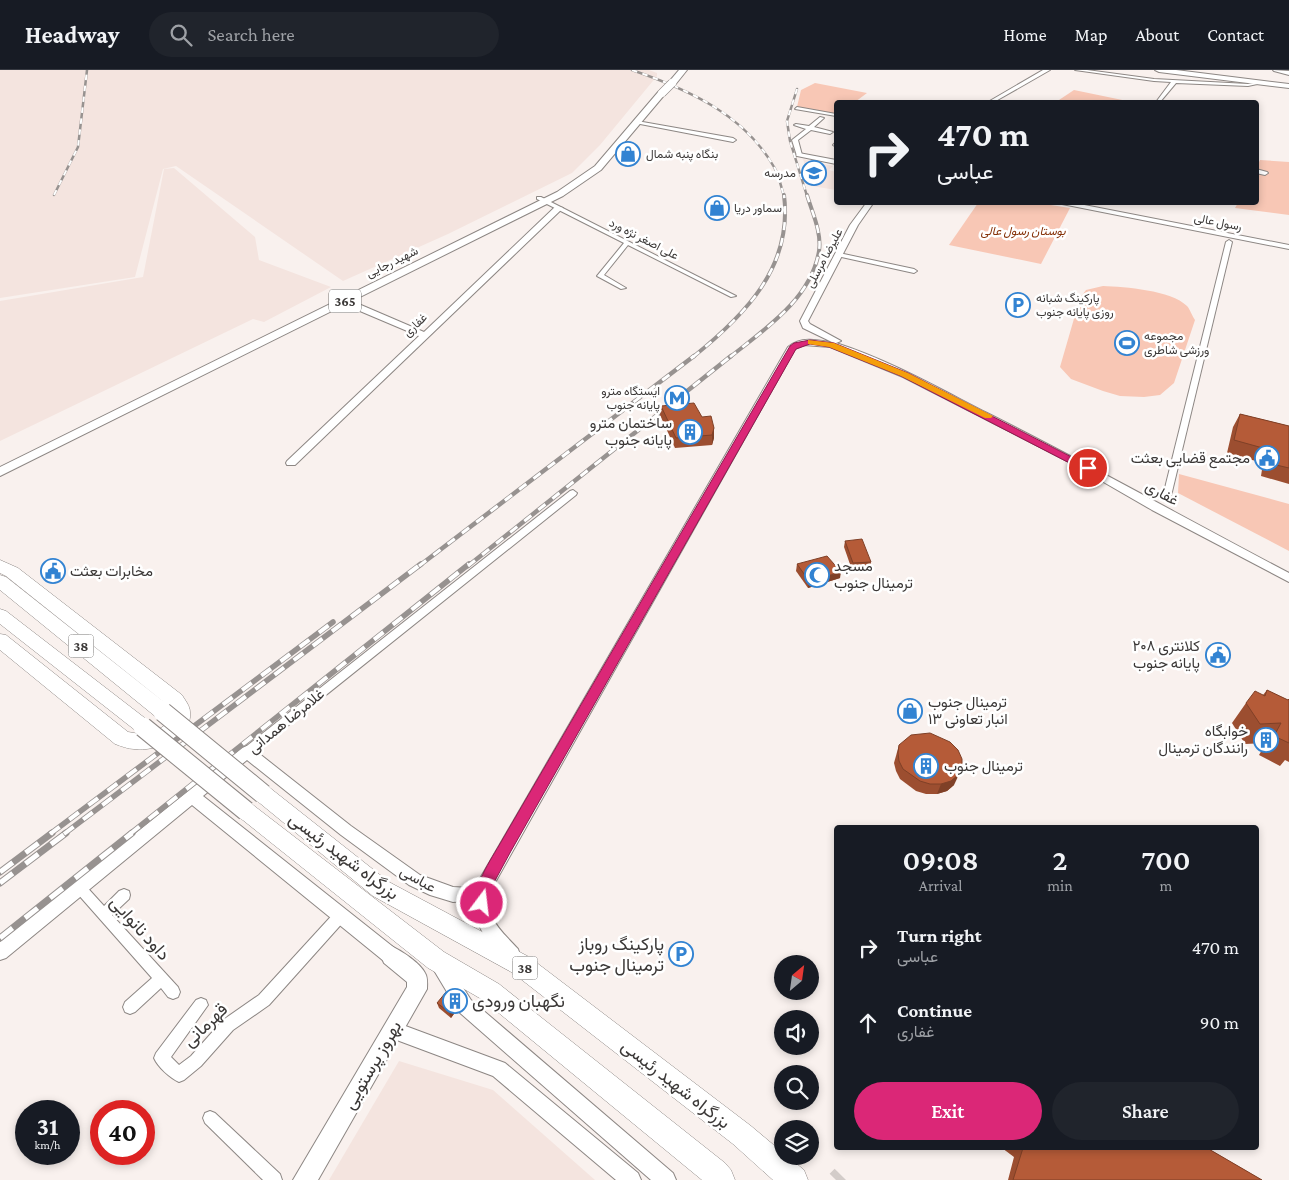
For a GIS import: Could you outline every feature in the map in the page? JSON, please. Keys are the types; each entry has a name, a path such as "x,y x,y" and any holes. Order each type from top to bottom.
{"highway":[{"path":"0,566 12,572 175,700 181,706 182,715 178,725 163,737 143,744 131,743 122,738 0,640"},
{"name":"بزرگراه شهید رئیسی","path":"0,581 381,889 521,965 742,1135 773,1164 794,1180"},
{"name":"بزرگراه شهید رئیسی","path":"0,614 436,960 491,992 718,1176"}],"main road":[{"name":"365","path":"669,82 675,70"},
{"name":"365","path":"659,92 683,70"},
{"path":"1159,70 1289,86"},
{"name":"شهید رجایی","path":"0,462 542,200 560,194 598,168 637,122 659,92"},
{"name":"شهید رجایی","path":"0,472 542,200 590,166 659,92"},
{"name":"بهروز پرستویی","path":"305,1180 417,989 416,978 391,956"}],"street":[{"path":"994,100 1047,70"},
{"path":"1077,70 1174,82 1248,85 1260,83"},
{"path":"1276,70 1289,73"},
{"path":"1160,100 1174,82"},
{"path":"797,108 834,115"},
{"path":"822,118 795,140 799,155 834,162"},
{"path":"637,122 733,140"},
{"path":"796,125 830,132"},
{"path":"1259,172 1265,173"},
{"name":"علی اصغر نژه ورد","path":"542,200 732,296"},
{"name":"علیرضا مرسلی","path":"806,326 804,321 811,304 822,289 854,224 869,205"},
{"name":"رسول عالی","path":"1071,205 1289,247"},
{"name":"غفاری","path":"291,463 559,208"},
{"path":"1167,496 1228,242"},
{"path":"622,288 600,276 627,243"},
{"path":"839,255 914,271"},
{"path":"344,301 424,335"},
{"name":"غفاری","path":"806,326 1071,459 1156,508 1289,578"},
{"path":"521,965 498,938 483,916 484,887 792,347 806,342 831,345 904,374"},
{"name":"غلامرضا همدانی","path":"0,952 192,796 573,493"},
{"name":"عباسی","path":"247,752 360,841 419,882 453,895 472,896 484,887"},
{"path":"192,796 391,956"},
{"name":"داود نانوایی","path":"80,888 173,992"},
{"path":"103,915 124,896"},
{"name":"قهرمانی","path":"201,1005 161,1058 179,1075 196,1061 228,1026 264,1000 341,915"},
{"path":"436,960 466,1006 666,1180"},
{"path":"130,1007 161,978"},
{"path":"392,1030 499,1069 631,1180"},
{"path":"210,1118 274,1180"}],"shaded area":[{"path":"0,70 649,70 657,73 657,76 600,145 572,173 448,234 343,281 176,166 163,169 135,277 0,298"},
{"name":"مدرسه","path":"803,159 833,166 829,170 834,171 834,190 812,186"},
{"path":"174,168 255,237 259,260 331,287 264,322 253,319 0,441 0,301 143,277 164,169"},
{"path":"399,1061 493,1090 595,1180 329,1180"}],"green space":[{"path":"815,83 867,93 858,100 834,100 834,114 797,107 801,90"},
{"path":"1074,90 1122,100 1059,100"},
{"path":"1260,160 1289,162 1289,215 1235,208 1237,205 1259,205"},
{"name":"بوستان رسول عالی","path":"977,205 1051,205 1070,208 1041,264 949,245"},
{"name":"مجموعه ورزشی شاطری","path":"1103,286 1147,290 1170,296 1187,306 1195,320 1174,383 1160,395 1144,397 1120,396 1071,379 1060,367 1080,298 1086,290"},
{"path":"1179,474 1289,504 1289,551 1178,493"}],"building":[{"path":"694,403 702,417 711,416 714,428 712,435 676,438 661,406"},
{"path":"1240,414 1289,426 1289,468 1268,463 1270,450 1234,440"},
{"path":"862,539 871,562 853,563 845,541"},
{"path":"827,556 841,572 809,581 797,564"},
{"path":"1267,690 1289,699 1289,743 1274,736 1281,723 1260,724 1246,703 1255,691 1265,696"},
{"name":"ترمینال جنوب","path":"930,733 950,742 958,750 962,759 962,768 951,781 941,784 930,784 920,781 903,769 899,761 899,745 911,735"},
{"path":"446,992 455,1006 449,1012 437,1003"},
{"path":"1022,1150 1210,1150 1262,1180 1013,1180"}],"tunnel":[{"path":"836,1180 841,1175"}],"railway":[{"path":"54,195 78,147 87,70"},
{"path":"632,70 693,95 730,118 747,132 762,148 776,170 784,196"},
{"path":"797,89 787,121 790,141 807,196"},
{"path":"693,357 747,306 773,267 781,245 785,221 784,195"},
{"path":"730,357 785,311 807,284 814,268 820,244 816,223 807,195"},
{"path":"419,566 694,356"},
{"path":"468,566 731,356"},
{"path":"64,834 421,564"},
{"path":"130,834 469,564"},
{"path":"50,834 333,622"},
{"path":"0,872 52,833"},
{"path":"0,883 66,833"},
{"path":"0,938 132,833"}],"slow traffic":[{"path":"811,342 831,345 904,374 988,416"}],"place":[{"name":"بنگاه پنبه شمال","path":"628,154"},
{"name":"مدرسه","path":"814,173"},
{"name":"سماور دریا","path":"717,208"},
{"name":"پارکینگ شبانه روزی پایانه جنوب","path":"1018,305"},
{"name":"مجموعه ورزشی شاطری","path":"1127,343"},
{"name":"ایستگاه مترو پایانه جنوب","path":"677,398"},
{"name":"ساختمان مترو پایانه جنوب","path":"690,432"},
{"name":"مجتمع قضایی بعثت","path":"1267,458"},
{"name":"مخابرات بعثت","path":"53,571"},
{"name":"مسجد ترمینال جنوب","path":"817,575"},
{"name":"کلانتری ۲۰۸ پایانه جنوب","path":"1218,655"},
{"name":"ترمینال جنوب انبار تعاونی ۱۳","path":"910,711"},
{"name":"خوابگاه رانندگان ترمینال","path":"1266,740"},
{"name":"ترمینال جنوب","path":"926,766"},
{"name":"پارکینگ روباز ترمینال جنوب","path":"681,954"},
{"name":"نگهبان ورودی","path":"455,1001"}],"route":[{"path":"482,903 484,887 506,846 792,347 796,344 816,342 831,345 904,374 1088,468"}]}
